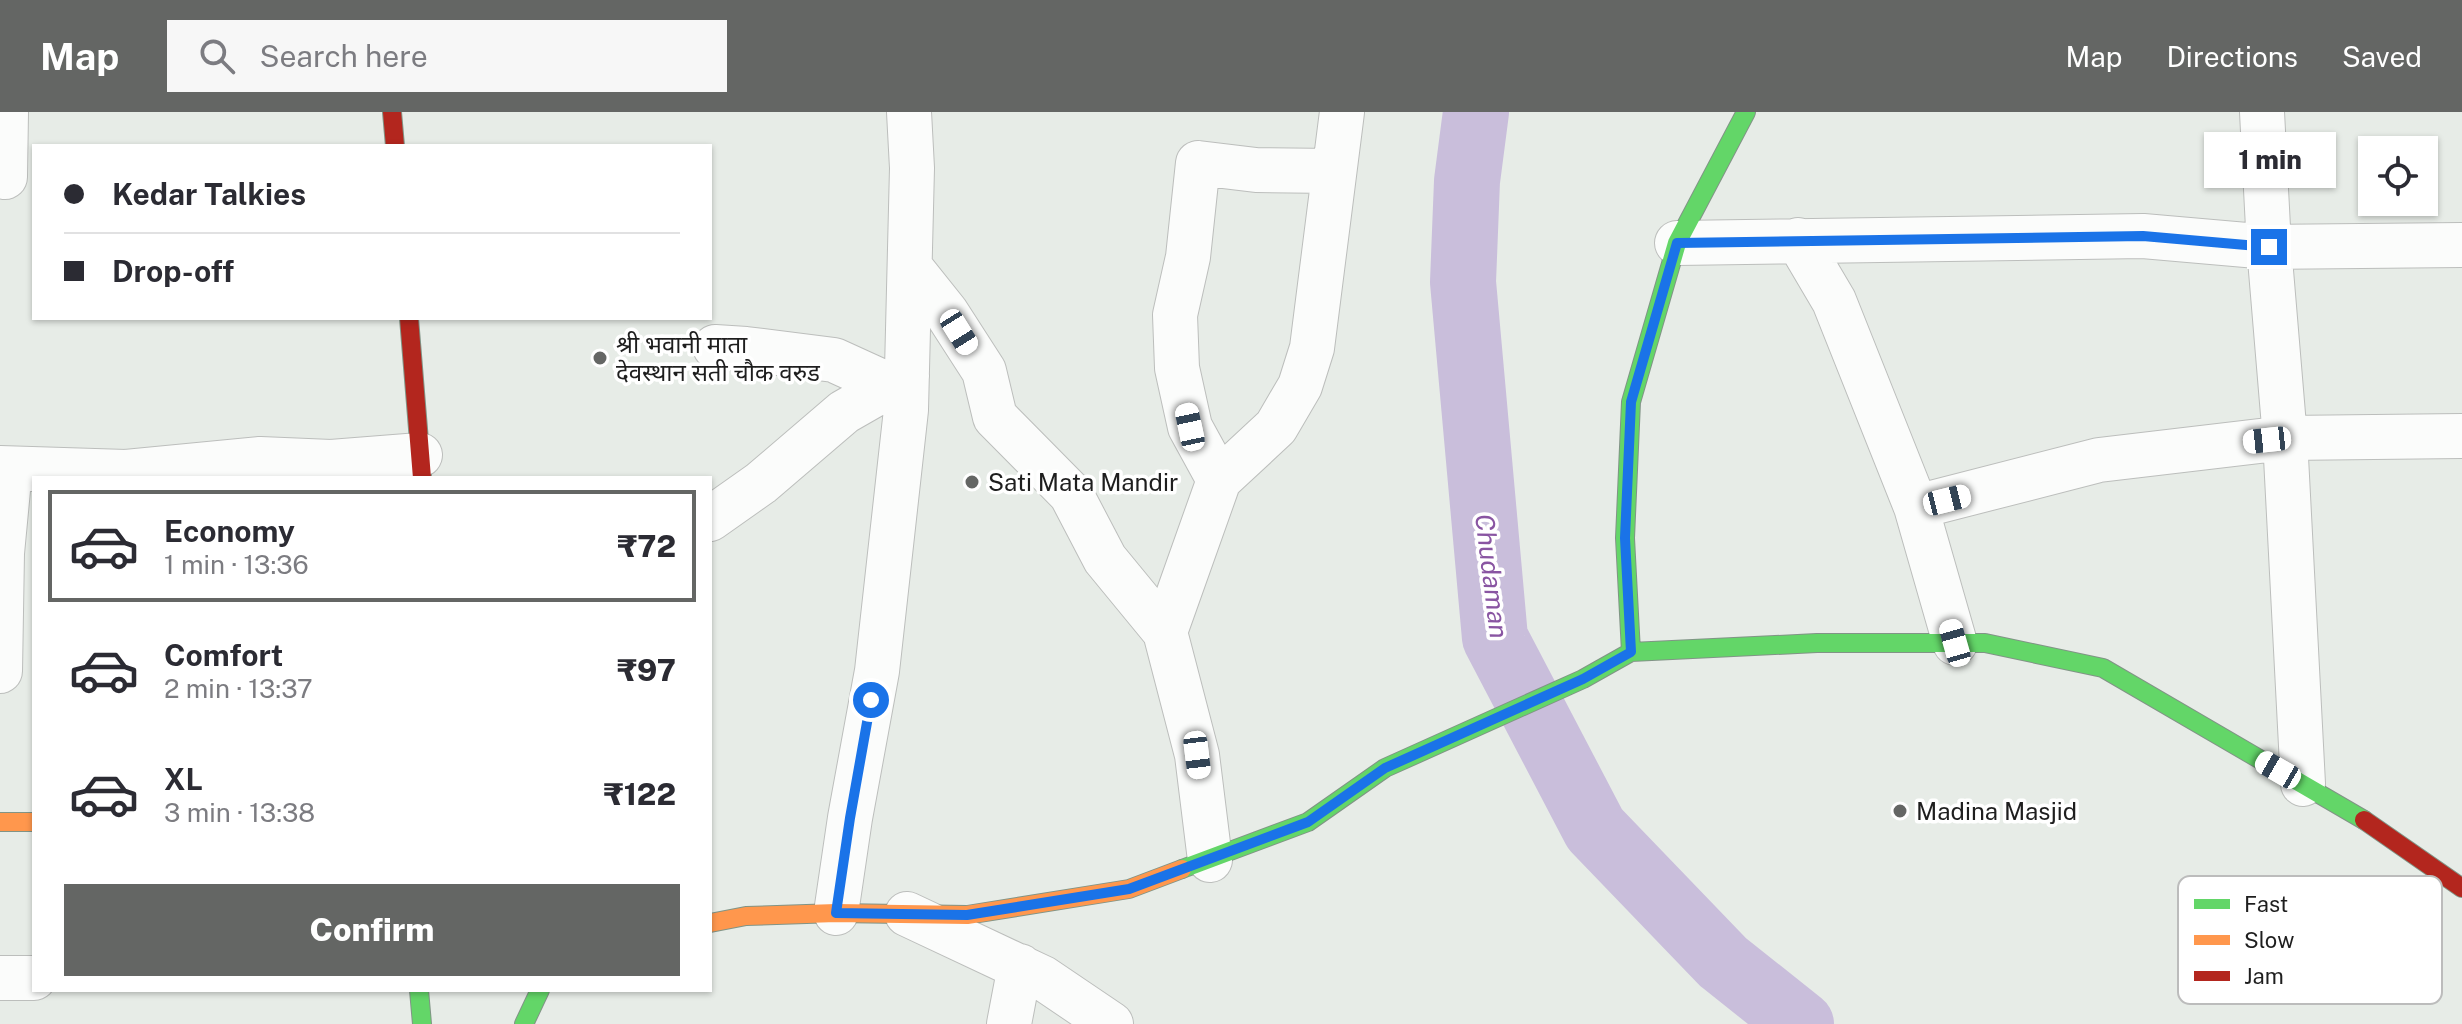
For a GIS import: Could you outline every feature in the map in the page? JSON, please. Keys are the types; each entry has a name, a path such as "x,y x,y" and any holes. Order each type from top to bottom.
{"street":[{"path":"6,112 13,177"},
{"path":"392,112 395,144"},
{"path":"836,913 877,671 906,410 899,381 910,267 912,168 909,112"},
{"path":"1165,632 1219,480 1276,427 1300,386 1312,348 1342,112"},
{"path":"1631,652 1625,538 1631,402 1677,243 1746,112"},
{"path":"2262,112 2269,247 2285,438 2303,784"},
{"path":"1219,480 1190,427 1177,368 1175,315 1188,257 1198,163 1256,170 1333,171"},
{"path":"1677,243 2143,236 2269,247 2462,245"},
{"path":"1798,240 1834,301 1916,507 1955,643"},
{"path":"910,267 946,312 984,371 995,417 1071,494 1105,559 1165,632 1197,755 1210,860"},
{"path":"0,671 5,469 77,468 126,472 260,459 421,466 409,320"},
{"path":"715,347 834,360 899,381"},
{"path":"712,518 761,483 844,412 899,381"},
{"path":"1916,507 2099,460 2285,438 2462,436"},
{"path":"712,923 746,916 836,913 967,915 1129,889 1308,822 1385,768 1583,679 1631,652 1817,643 1985,643 2103,668 2373,825 2462,888"},
{"path":"0,822 32,822"},
{"path":"712,906 746,916"},
{"path":"907,914 1043,978 1111,1024"},
{"path":"1009,1024 1020,966"},
{"path":"0,978 32,978"},
{"path":"419,992 422,1024"},
{"path":"524,1024 539,992"}],"waterway":[{"name":"Chudaman","path":"1476,112 1467,181 1463,282 1495,638 1595,829 1723,962 1801,1024"}],"traffic: fast":[{"path":"1182,869 1308,822 1385,768 1583,679 1631,652 1625,538 1631,402 1677,243 1746,112"},
{"path":"1631,652 1817,643 1985,643 2103,668 2364,820"},
{"path":"419,992 422,1024"},
{"path":"524,1024 539,992"}],"traffic: slow":[{"path":"0,822 32,822"},
{"path":"712,923 746,916 836,913 967,915 1129,889 1182,869"}],"traffic: jam":[{"path":"392,112 395,144"},
{"path":"409,320 422,476"},
{"path":"2364,820 2462,888"}],"place":[{"name":"श्री भवानी माता देवस्थान सती चौक वरुड","path":"600,358"},
{"name":"Sati Mata Mandir","path":"972,482"},
{"name":"Madina Masjid","path":"1900,811"}],"route":[{"path":"871,700 836,913 967,915 1129,889 1308,822 1385,768 1583,679 1631,652 1625,538 1631,402 1677,243 2143,236 2269,247"}]}
